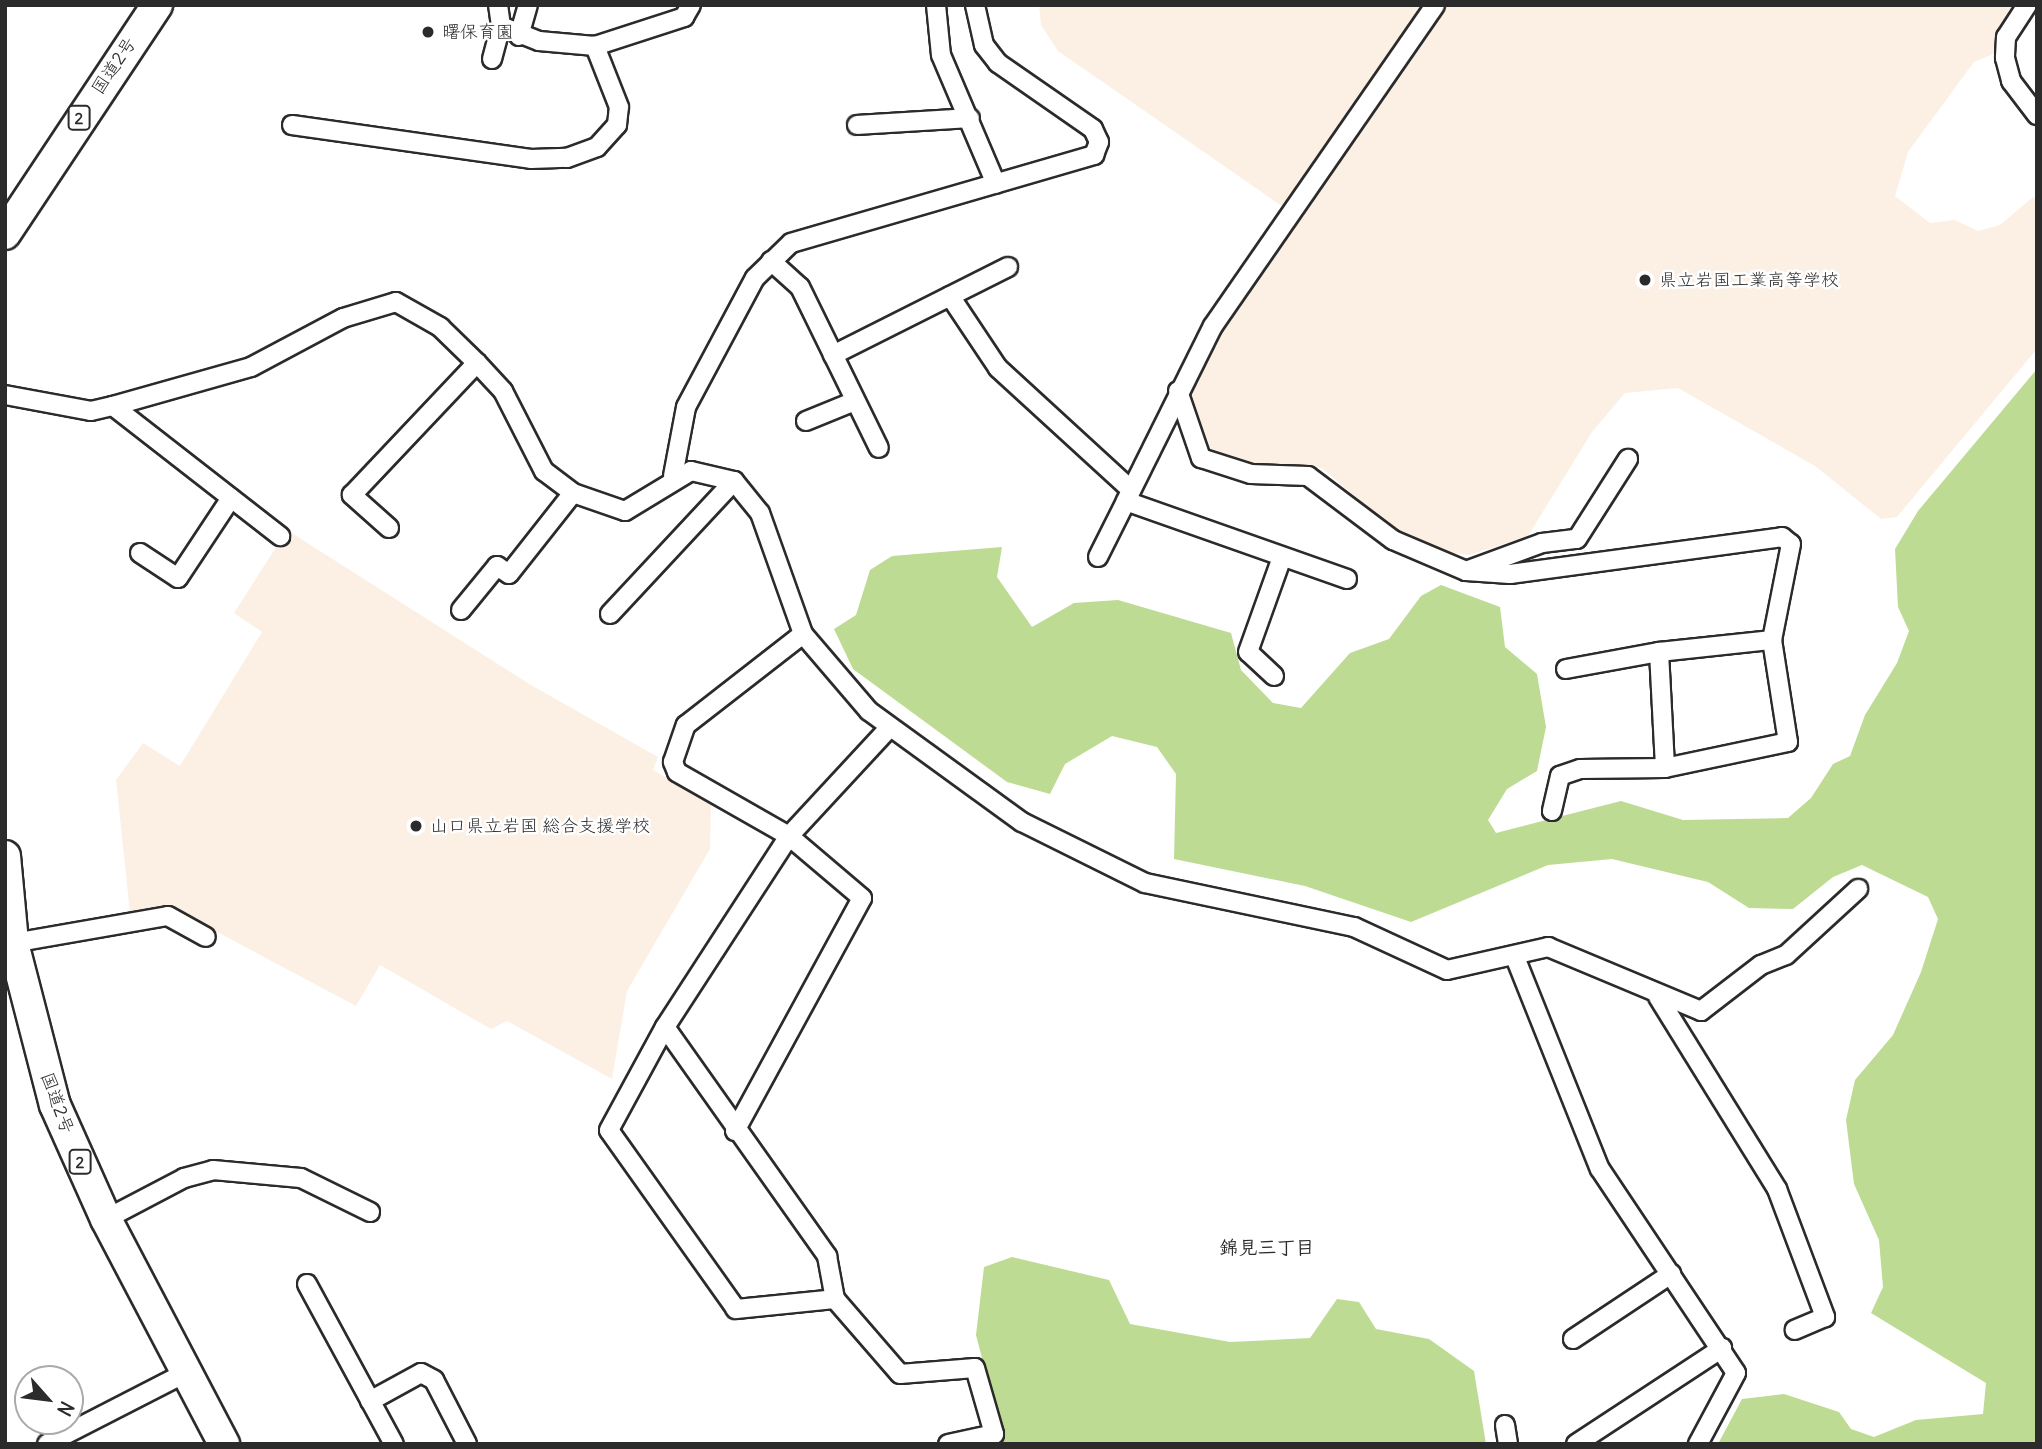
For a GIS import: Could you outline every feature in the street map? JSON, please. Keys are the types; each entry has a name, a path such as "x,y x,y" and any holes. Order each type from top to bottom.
{"highway":[{"name":"国道2号","path":"5,234 157,5"},
{"name":"国道2号","path":"5,856 13,943 55,1105 106,1219 224,1444"}],"street":[{"path":"492,59 501,26 498,5"},
{"path":"519,36 528,5"},
{"path":"501,26 519,36 595,46 684,17 691,5"},
{"path":"936,5 937,42 996,184"},
{"path":"673,476 686,407 731,318 771,261 791,243 836,225 1084,163 1099,142 1093,129 998,63 984,45 975,5"},
{"path":"1098,557 1178,391 1257,258 1435,5"},
{"path":"2027,5 2006,37 2005,58 2011,81 2037,114"},
{"path":"292,125 531,159 567,159 597,147 617,125 619,107 595,46"},
{"path":"857,125 970,118"},
{"path":"771,261 800,287 878,448"},
{"path":"833,355 1008,267"},
{"path":"950,296 998,368 1128,495 1282,557 1347,579"},
{"path":"5,395 91,411 113,406 251,367 305,344 344,318 396,302 440,327 503,391 544,471 573,493 625,511 673,476 691,471 734,481 760,513 803,634 817,658 889,728 1023,822 1145,883 1354,928 1447,970 1515,957 1548,947 1658,997 1710,1010 1761,965 1786,955 1858,889"},
{"path":"389,528 352,495 477,363"},
{"path":"1178,391 1201,458 1251,474 1308,476 1393,540 1466,571 1510,574 1782,537 1791,544 1772,640 1788,742 1665,768 1580,769 1560,776 1552,811"},
{"path":"806,421 855,401"},
{"path":"113,406 280,536"},
{"path":"1466,571 1542,543 1577,539 1628,459"},
{"path":"610,614 734,481"},
{"path":"461,610 497,566 509,574 573,493"},
{"path":"140,553 178,578 231,498"},
{"path":"1274,676 1248,652 1282,557"},
{"path":"735,1131 862,898 789,836 677,772 673,762 686,725 803,634"},
{"path":"1566,668 1659,652 1772,640"},
{"path":"1659,652 1665,768"},
{"path":"835,1299 736,1309 609,1130 665,1027 789,836 889,728"},
{"path":"13,943 168,916 206,937"},
{"path":"1515,957 1600,1169 1722,1348 1736,1373 1698,1444"},
{"path":"1658,997 1777,1189 1825,1317 1795,1330"},
{"path":"665,1027 735,1131 827,1256 835,1299 900,1374 975,1368 994,1434 948,1444"},
{"path":"106,1219 184,1178 214,1170 301,1178 369,1212"},
{"path":"1573,1339 1671,1274"},
{"path":"307,1284 394,1444"},
{"path":"1576,1444 1722,1348"},
{"path":"47,1444 187,1372"},
{"path":"370,1401 421,1373 434,1380 467,1444"},
{"path":"1505,1425 1508,1444"}],"shaded area":[{"name":"県立岩国工業高等学校","path":"1039,5 2016,5 1995,35 1998,52 1974,62 1908,152 1895,196 1930,223 1955,220 1978,231 2000,225 2033,197 2037,201 2037,349 1897,517 1881,519 1815,466 1678,388 1625,393 1592,432 1528,536 1469,555 1439,551 1398,534 1322,468 1226,461 1206,450 1196,434 1191,393 1203,363 1296,216 1058,51 1041,25"},
{"name":"山口県立岩国 総合支援学校","path":"287,530 531,685 658,757 653,770 711,804 710,849 627,991 612,1079 507,1021 491,1029 380,965 356,1006 174,909 130,913 116,780 143,743 180,766 262,632 234,613"}],"green space":[{"path":"2037,369 2037,1444 1718,1444 1742,1399 1784,1394 1839,1412 1851,1429 1874,1437 1916,1420 1983,1414 1986,1383 1871,1313 1883,1287 1879,1240 1854,1184 1846,1120 1855,1080 1893,1035 1921,972 1938,919 1928,897 1862,865 1833,877 1793,909 1749,908 1708,882 1612,859 1548,865 1411,922 1305,886 1174,859 1176,774 1157,747 1112,736 1065,764 1050,794 1007,782 853,669 834,629 856,615 870,570 892,556 1002,547 997,577 1032,627 1074,603 1118,600 1231,633 1241,670 1273,703 1301,708 1350,653 1389,639 1421,596 1441,585 1500,607 1505,647 1537,674 1546,727 1537,771 1507,789 1488,820 1496,833 1621,801 1683,820 1788,818 1811,798 1833,764 1850,756 1865,715 1897,663 1909,631 1898,607 1895,549 1918,511"},
{"path":"1012,1257 1109,1280 1130,1324 1230,1342 1310,1338 1337,1299 1359,1302 1376,1329 1429,1339 1474,1371 1486,1444 997,1444 1002,1435 976,1335 984,1267"}],"place":[{"name":"曙保育園","path":"428,32"},
{"name":"県立岩国工業高等学校","path":"1645,280"},
{"name":"山口県立岩国 総合支援学校","path":"416,826"}],"district":[{"name":"錦見三丁目","path":"1267,1248"}]}
